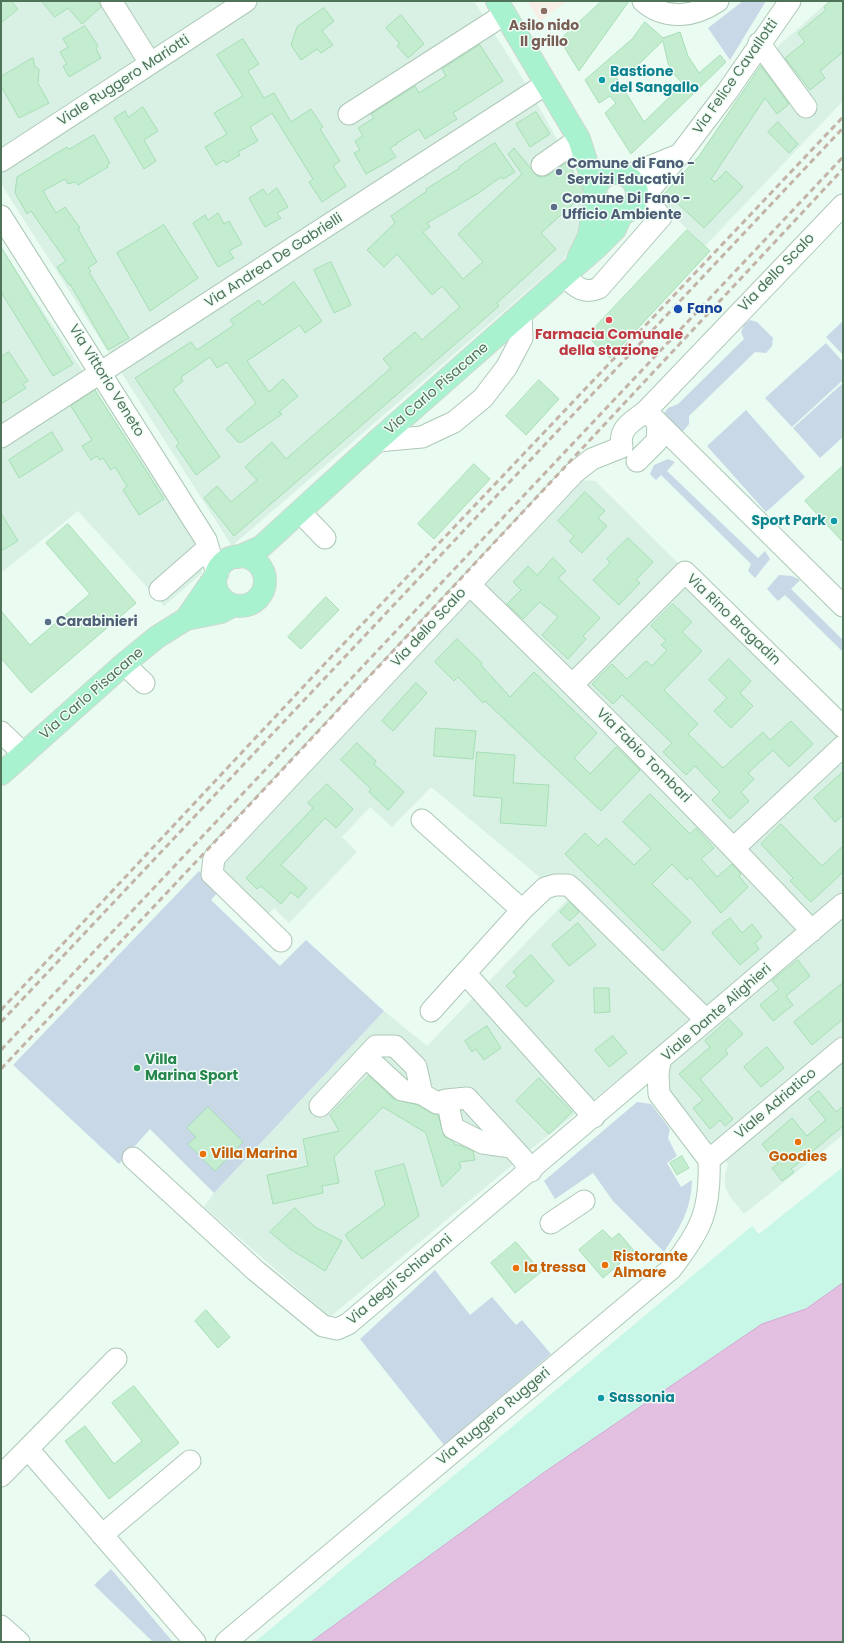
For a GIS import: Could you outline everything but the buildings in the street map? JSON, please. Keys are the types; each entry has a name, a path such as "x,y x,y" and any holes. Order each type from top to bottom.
{"main road":[{"path":"501,8 579,139 595,195 602,211 608,214 631,205 635,185 579,139"},
{"path":"569,272 589,236 595,195 601,178 606,175 622,174"},
{"name":"Via Carlo Pisacane","path":"186,619 225,565 261,547 301,513 377,441 521,315 606,238 615,229 631,205"},
{"name":"Via Carlo Pisacane","path":"1,774 124,664 157,637 186,619 222,612 232,606 243,606 256,601 264,589 265,575 284,538 301,513"},
{"path":"232,606 219,594 216,580 225,565 252,559 258,563 265,575"}],"street":[{"path":"111,1 150,63"},
{"name":"Viale Ruggero Mariotti","path":"1,161 245,1"},
{"path":"643,1 660,12 678,16 695,13 713,2"},
{"name":"Via Felice Cavallotti","path":"631,205 652,188 682,153 727,92 759,43 790,1"},
{"path":"349,114 501,8"},
{"path":"759,43 806,106"},
{"name":"Via Andrea De Gabrielli","path":"1,436 101,373 546,84"},
{"path":"542,165 579,139"},
{"path":"622,174 682,153"},
{"path":"569,272 581,290 588,292 599,288 661,217 651,205 631,205"},
{"name":"Via dello Scalo","path":"281,942 212,874 214,858 574,474 592,459 622,447 620,437 623,430 652,418 843,206"},
{"name":"Via Vittorio Veneto","path":"1,216 206,540 208,548"},
{"path":"377,441 422,437 454,422 483,398 506,368 522,338 521,315"},
{"path":"622,447 641,469 657,441 652,418"},
{"path":"652,418 843,606"},
{"path":"301,513 325,538"},
{"path":"160,590 208,548 225,565"},
{"name":"Via Rino Bragadin","path":"573,684 685,572 843,727"},
{"name":"Via Fabio Tombari","path":"470,585 573,684 734,848 812,931"},
{"path":"124,664 144,683"},
{"path":"1,732 24,754"},
{"path":"734,848 843,746"},
{"path":"422,820 522,910"},
{"path":"431,1011 522,910 544,888 554,885 568,885 706,1020"},
{"name":"Viale Dante Alighieri","path":"709,1160 660,1094 658,1074 660,1061 843,904"},
{"path":"465,974 594,1117"},
{"path":"320,1106 376,1046 395,1046 416,1067 422,1094"},
{"name":"Viale Adriatico","path":"709,1160 843,1048"},
{"path":"366,1057 402,1090 422,1094 437,1103 447,1100 467,1098 531,1171"},
{"name":"Via degli Schiavoni","path":"133,1158 270,1283 323,1326 334,1329 348,1324 660,1061"},
{"path":"447,1100 453,1128 483,1143 511,1147"},
{"name":"Via Ruggero Ruggeri","path":"226,1642 671,1269 692,1242 702,1223 708,1199 709,1160"},
{"path":"551,1223 584,1201"},
{"path":"1,1476 116,1359"},
{"path":"28,1449 195,1642"},
{"path":"102,1534 190,1460"},
{"path":"1,1626 19,1642"}],"shaded area":[{"path":"1,1 474,1 526,84 587,193 583,220 575,242 562,261 232,546 1,184"},
{"name":"Asilo nido Il grillo","path":"527,1 567,1 540,21"},
{"path":"743,1 766,1 730,60 708,28"},
{"path":"829,1 843,1 843,101 705,246 658,201 699,156 765,58"},
{"path":"1,247 198,546 202,573 164,606 78,511 1,573"},
{"path":"750,320 757,322 773,338 772,346 766,353 755,352 689,416 689,424 681,434 662,416 668,408 678,404 744,339 741,332 744,325"},
{"path":"843,321 843,355 826,337"},
{"path":"826,343 843,362 843,380 792,427 765,398"},
{"path":"843,383 843,437 820,458 793,428"},
{"path":"746,410 805,477 766,512 707,446"},
{"path":"668,459 675,462 667,471 758,558 765,551 770,559 755,578 748,571 751,564 661,475 656,480 650,474 654,465"},
{"path":"579,480 595,481 843,726 843,1135 744,1214 729,1195 725,1186 725,1174 728,1164 644,1059 535,1146 330,1317 204,1207 214,1193 384,1011 427,1046 567,900 431,787 392,827 370,807 342,837 357,852 289,923 274,908 267,915 222,871 222,858"},
{"path":"779,575 792,576 800,580 791,589 843,640 843,652 785,595 778,601 767,589"},
{"path":"199,871 219,891 211,900 280,966 306,940 384,1011 214,1193 150,1129 119,1164 13,1065"},
{"path":"637,1102 651,1104 670,1129 668,1138 677,1156 667,1163 681,1187 692,1180 689,1201 684,1218 664,1252 613,1201 593,1173 555,1199 544,1181"},
{"path":"435,1270 470,1315 492,1297 516,1325 522,1320 551,1354 444,1445 360,1339"},
{"path":"843,1283 843,1642 311,1642 546,1471 762,1324 806,1309"},
{"path":"111,1569 173,1642 153,1642 94,1585"}],"sand":[{"name":"Sassonia","path":"843,1167 843,1283 806,1309 762,1324 546,1471 311,1642 255,1642 752,1226 759,1234"}],"railway":[{"path":"1,1010 333,655 843,117"},
{"path":"1,1022 843,128"},
{"path":"1,1050 843,157"},
{"path":"1,1069 843,169"}],"place":[{"name":"Asilo nido Il grillo","path":"544,11"},
{"name":"Bastione del Sangallo","path":"602,80"},
{"name":"Comune di Fano - Servizi Educativi","path":"559,172"},
{"name":"Comune Di Fano - Ufficio Ambiente","path":"554,207"},
{"name":"Fano","path":"678,309"},
{"name":"Farmacia Comunale della stazione","path":"609,320"},
{"name":"Sport Park","path":"834,521"},
{"name":"Carabinieri","path":"48,622"},
{"name":"Villa Marina Sport","path":"137,1068"},
{"name":"Goodies","path":"798,1142"},
{"name":"Villa Marina","path":"203,1154"},
{"name":"Ristorante Almare","path":"605,1265"},
{"name":"la tressa","path":"516,1268"},
{"name":"Sassonia","path":"601,1398"}]}
